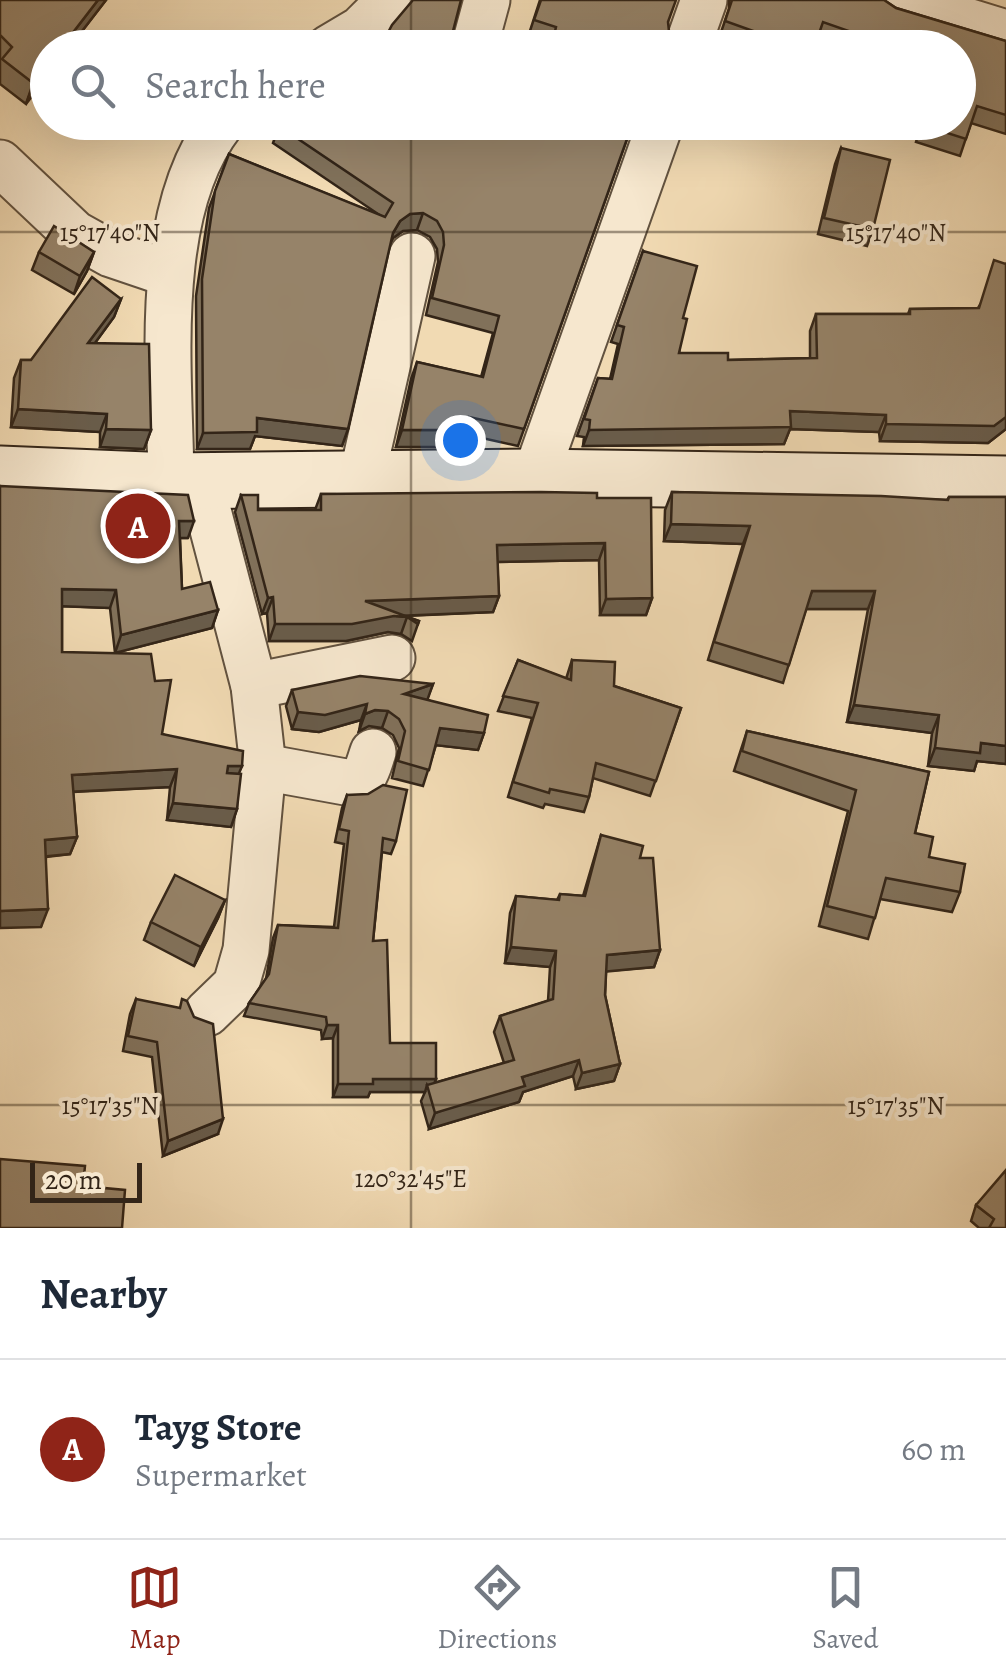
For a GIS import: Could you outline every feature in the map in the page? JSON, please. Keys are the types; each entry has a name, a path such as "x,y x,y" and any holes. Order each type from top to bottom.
{"street":[{"path":"361,30 390,0"},
{"path":"479,30 487,0"},
{"path":"693,30 704,0"},
{"path":"898,0 1006,34"},
{"path":"207,1014 236,985 246,950 263,767 254,686 186,480 170,274 187,187 212,140"},
{"path":"535,477 654,140"},
{"path":"0,163 75,234 111,254 170,274"},
{"path":"361,481 412,256"},
{"path":"0,474 186,480 535,477 1004,481"},
{"path":"254,686 392,658"},
{"path":"263,767 358,782 372,752"}],"building":[{"path":"0,0 98,0 75,30 30,30 30,81 2,59 12,47 0,35"},
{"path":"413,0 461,0 453,30 389,30"},
{"path":"541,0 676,0 669,30 555,30 556,27 534,20"},
{"path":"732,0 884,0 896,8 969,30 846,30 823,22 820,30 750,30 725,21"},
{"path":"976,32 1006,41 1006,115 977,106 976,109"},
{"path":"300,140 627,140 524,429 469,417 466,430 402,430 417,362 483,377 499,316 432,298 444,245 443,232 437,221 423,213 410,214 393,233 348,429 257,418 257,432 203,433 202,279 215,191 229,154 385,217 393,203"},
{"path":"841,148 890,160 873,229 824,218"},
{"path":"54,226 94,252 80,276 39,252"},
{"path":"643,251 697,266 683,318 687,319 679,353 728,353 728,360 817,358 816,314 910,314 910,309 979,308 994,260 1006,264 1006,417 994,426 886,424 886,415 790,411 791,427 589,430 590,420 584,419 598,378 612,379 624,327 617,325"},
{"path":"92,277 121,299 88,343 149,344 151,430 106,429 107,414 18,409 21,360 31,360"},
{"path":"0,486 188,495 194,521 179,521 182,589 210,582 218,610 121,635 116,590 62,589 62,652 151,654 155,681 171,680 162,734 243,751 242,766 228,766 227,773 241,774 237,809 173,803 177,769 72,775 77,837 45,840 48,909 0,911"},
{"path":"541,492 651,498 652,598 606,599 605,543 497,545 499,596 365,601 419,621 418,624 407,617 394,616 352,624 275,624 273,597 268,598 241,495 258,495 258,510 321,510 321,494"},
{"path":"672,492 948,500 1006,497 1006,746 981,743 980,753 935,748 939,715 854,705 875,591 812,591 789,665 714,642 750,526 671,524"},
{"path":"518,660 571,680 572,660 615,662 614,686 681,708 656,781 596,763 589,797 550,789 549,793 513,782 538,703 503,696"},
{"path":"360,676 433,684 404,694 488,715 484,733 440,728 429,770 398,761 405,731 399,719 388,711 365,714 367,704 325,715 298,712 292,690"},
{"path":"747,731 929,772 915,833 933,837 929,857 965,864 960,892 886,878 875,918 827,906 856,790 742,751"},
{"path":"383,785 407,790 396,841 383,838 373,941 387,940 390,1043 436,1043 436,1079 373,1079 373,1084 338,1084 338,1025 327,1025 326,1017 249,1003 269,974 278,925 338,928 349,831 339,829 347,795 368,794"},
{"path":"601,835 643,846 640,858 653,858 660,950 607,955 605,995 620,1064 582,1073 579,1060 522,1077 525,1086 435,1113 427,1085 514,1060 500,1016 553,999 556,951 511,947 516,896 559,900 560,894 585,896"},
{"path":"175,875 225,900 201,947 151,922"},
{"path":"136,999 180,1008 182,999 187,1001 194,1017 213,1024 223,1119 168,1141 157,1042 128,1036"},
{"path":"0,1159 85,1166 83,1186 125,1190 122,1228 0,1228"},
{"path":"1006,1170 1006,1228 989,1228 994,1219 976,1205"}],"place":[{"name":"Tayg Store","path":"138,526"}]}
